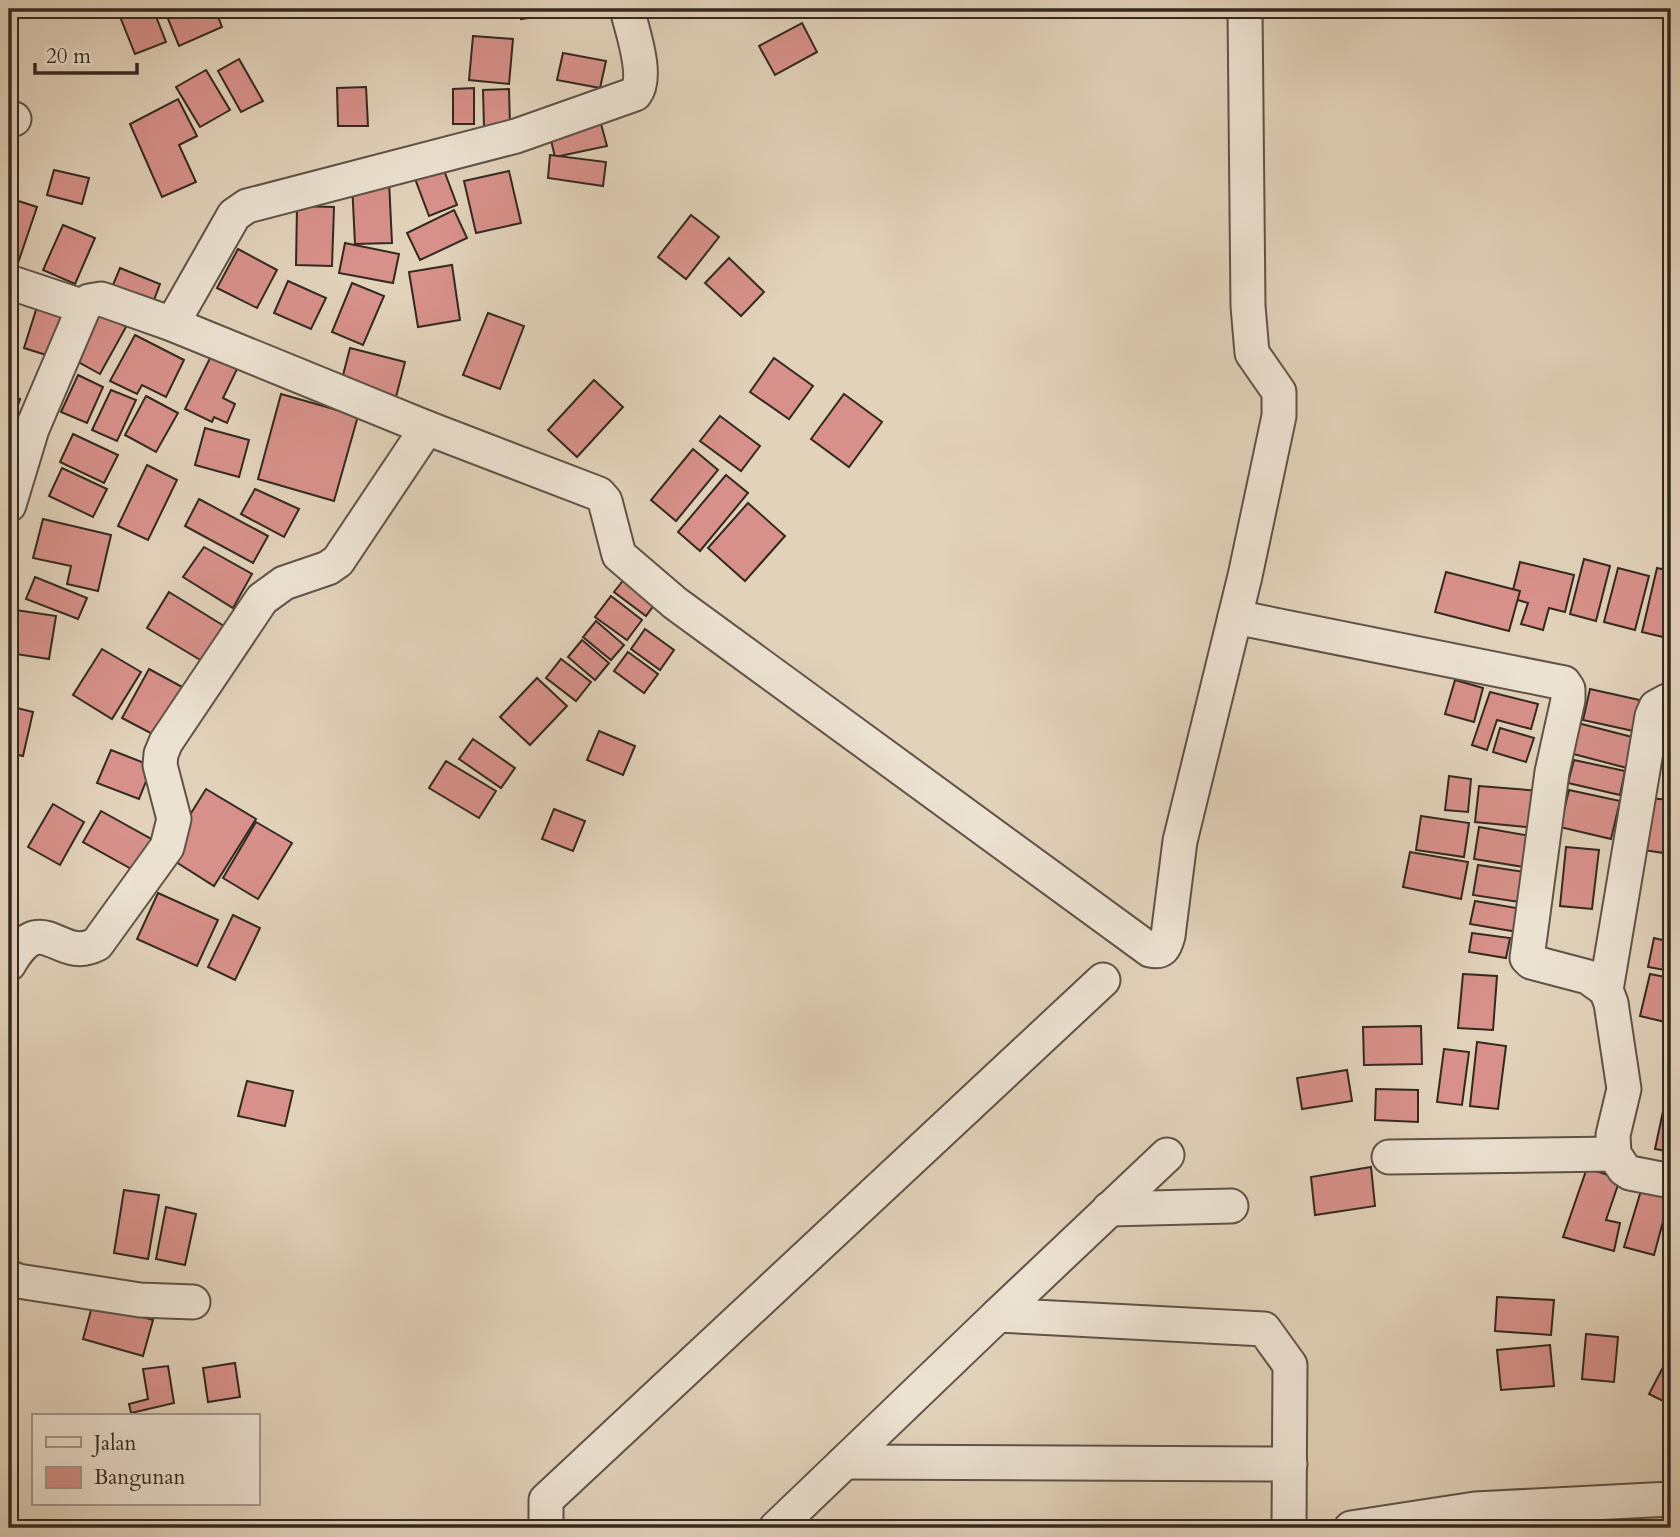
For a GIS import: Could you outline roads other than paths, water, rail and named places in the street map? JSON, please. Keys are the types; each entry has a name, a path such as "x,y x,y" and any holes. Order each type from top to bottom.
{"street":[{"path":"172,324 234,215 247,206 516,136 635,94 640,88 642,77 627,9"},
{"path":"9,505 32,429 84,307 89,301 101,299 172,324 599,494 605,501 619,555 675,603 1154,951 1165,948 1180,842 1236,617 1279,416 1279,392 1252,354 1248,306 1245,9"},
{"path":"9,282 84,307"},
{"path":"9,964 18,948 32,939 52,940 77,950 88,949 97,944 167,846 174,819 160,765 166,742 262,599 284,583 328,568 338,561 428,428"},
{"path":"1236,617 1564,683 1568,689 1568,699 1552,772 1527,958 1529,962 1588,977 1606,990"},
{"path":"1671,702 1667,701 1656,707 1652,716 1606,990 1611,1003 1624,1089 1614,1135 1614,1154 1630,1173 1671,1181"},
{"path":"545,1528 545,1500 1103,980"},
{"path":"1389,1157 1614,1154"},
{"path":"776,1528 1167,1155"},
{"path":"1110,1209 1231,1206"},
{"path":"9,1277 58,1288 140,1300 193,1301"},
{"path":"998,1315 1264,1329 1290,1365 1289,1528"},
{"path":"845,1462 1290,1464"},
{"path":"1351,1528 1449,1520 1475,1509 1605,1515 1671,1499"}]}
